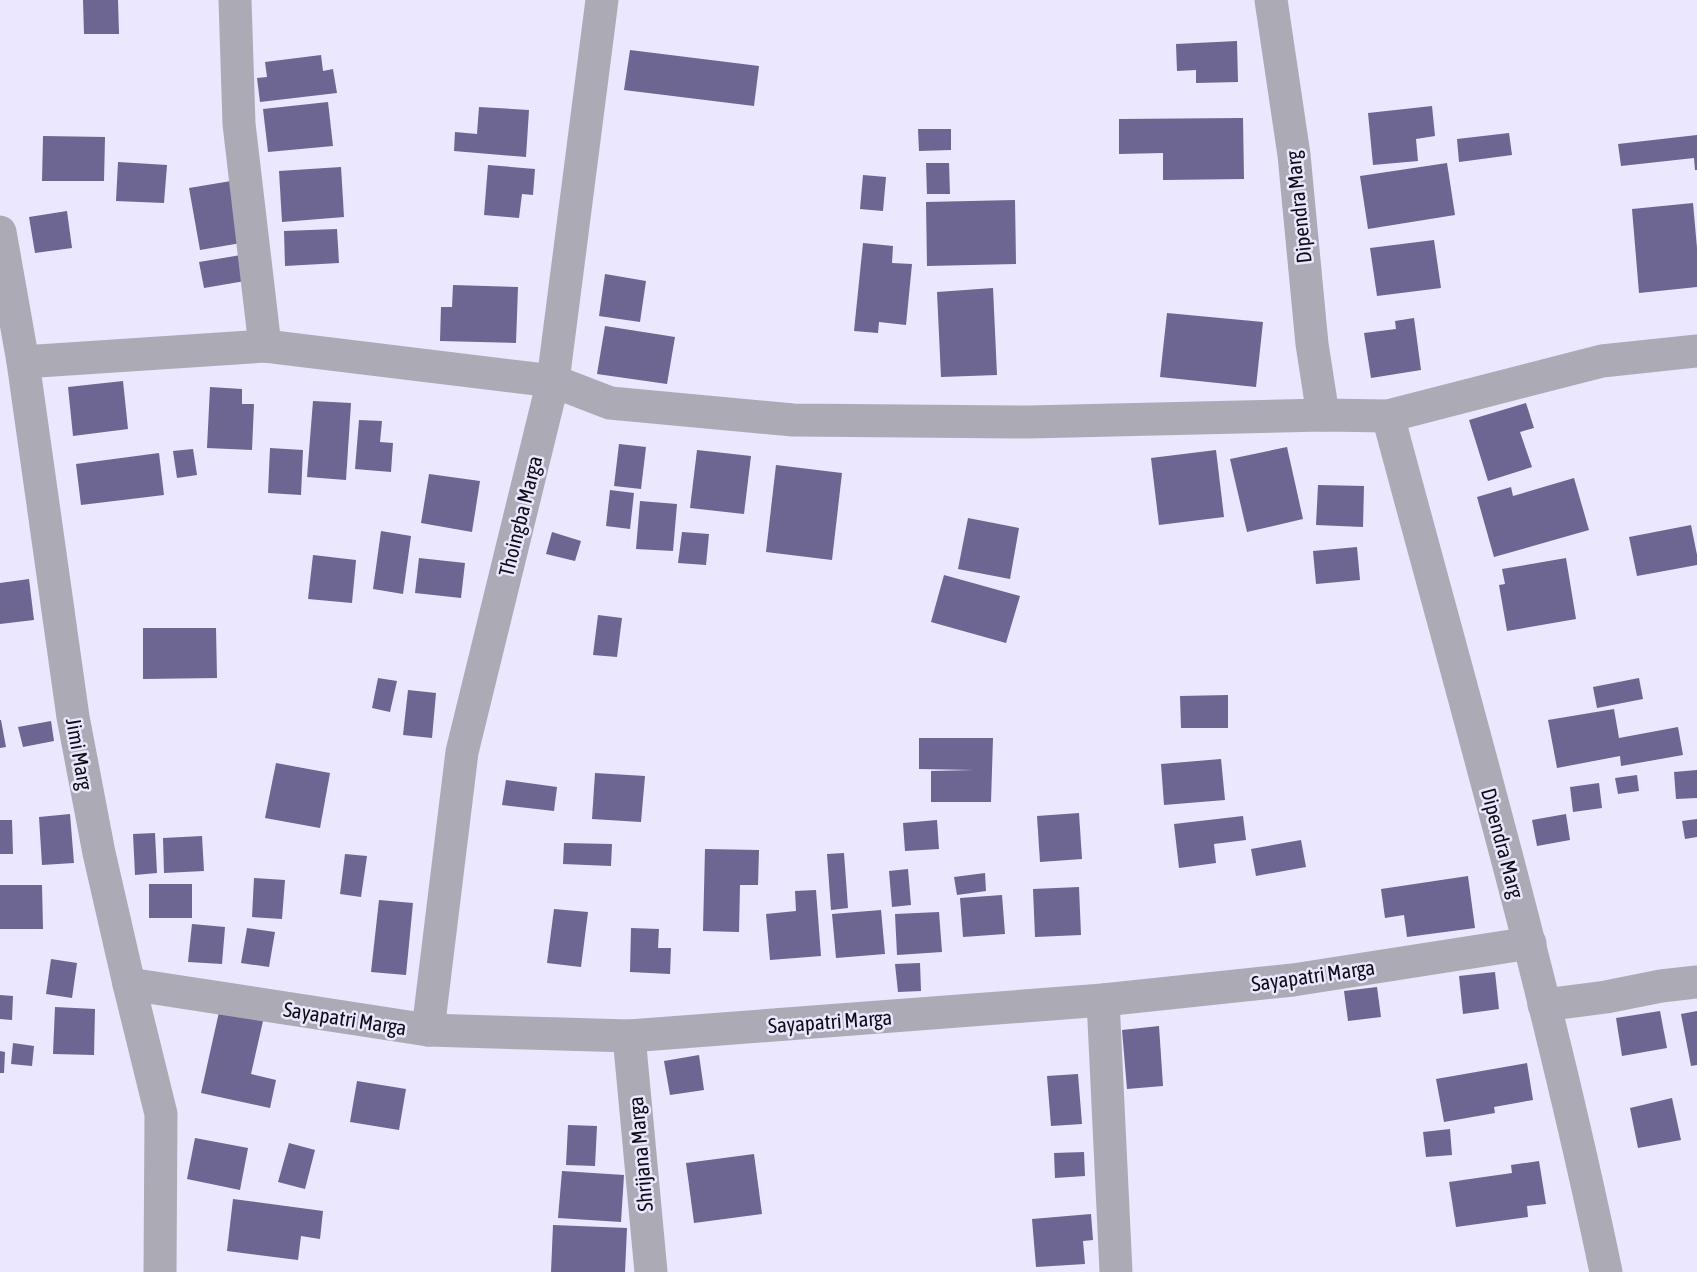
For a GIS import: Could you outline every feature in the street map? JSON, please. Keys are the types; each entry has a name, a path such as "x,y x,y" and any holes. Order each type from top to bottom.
{"street":[{"path":"235,0 240,124 265,346"},
{"name":"Thoingba Marga","path":"428,1030 462,752 553,381 602,0"},
{"name":"Dipendra Marg","path":"1272,0 1293,155 1312,344 1323,415"},
{"name":"Jimi Marg","path":"0,232 23,362 73,717 99,853 160,1113 160,1272"},
{"path":"23,362 265,346 553,381 610,403 793,420 1029,422 1323,415 1388,416 1602,362 1697,351"},
{"name":"Dipendra Marg","path":"1388,416 1530,943 1606,1272"},
{"name":"Sayapatri Marga","path":"129,984 428,1030 629,1036 1103,1000 1293,980 1530,943"},
{"path":"1544,1005 1697,982"},
{"path":"1103,1000 1116,1272"},
{"name":"Shrijana Marga","path":"629,1036 651,1272"}],"building":[{"path":"83,0 118,0 119,34 84,34"},
{"path":"1237,41 1238,82 1196,83 1196,70 1177,71 1176,44"},
{"path":"630,50 759,66 754,106 624,90"},
{"path":"321,55 323,71 333,69 337,93 260,102 257,78 267,77 265,62"},
{"path":"328,102 333,146 268,152 263,109"},
{"path":"1432,106 1435,136 1416,139 1418,161 1373,165 1368,113"},
{"path":"479,107 529,110 526,157 454,151 455,132 477,134"},
{"path":"1243,118 1244,179 1163,180 1163,153 1119,154 1119,119"},
{"path":"918,129 951,129 951,150 919,151"},
{"path":"1509,133 1512,155 1459,162 1457,139"},
{"path":"1697,135 1697,170 1695,170 1694,158 1621,166 1618,144"},
{"path":"43,136 105,137 104,181 42,181"},
{"path":"118,162 167,165 164,203 116,201"},
{"path":"926,163 949,163 950,194 927,194"},
{"path":"1447,163 1455,215 1368,229 1360,176"},
{"path":"488,165 535,169 533,195 522,194 519,218 484,215"},
{"path":"341,167 344,217 282,222 279,171"},
{"path":"863,175 886,177 883,211 860,209"},
{"path":"231,181 241,243 200,250 189,188"},
{"path":"1015,200 1016,264 927,266 926,202"},
{"path":"1693,203 1697,248 1697,287 1639,293 1632,209"},
{"path":"67,211 72,248 35,253 29,217"},
{"path":"337,229 339,263 285,266 284,231"},
{"path":"1434,240 1441,288 1377,296 1370,248"},
{"path":"863,243 893,246 892,263 912,264 906,325 879,322 878,333 854,331"},
{"path":"241,255 245,281 204,288 199,262"},
{"path":"605,274 646,281 640,322 599,316"},
{"path":"453,285 518,287 516,343 440,341 441,307 452,307"},
{"path":"993,288 997,375 941,377 937,292"},
{"path":"1167,313 1263,322 1256,387 1160,377"},
{"path":"1414,318 1421,370 1371,378 1364,333 1396,329 1395,321"},
{"path":"605,326 675,337 667,384 597,374"},
{"path":"123,381 128,429 73,436 68,387"},
{"path":"210,387 242,389 242,404 254,404 252,450 207,448"},
{"path":"313,401 351,403 346,480 307,477"},
{"path":"1526,403 1534,428 1520,432 1532,467 1488,481 1469,420"},
{"path":"359,420 382,421 380,442 393,443 391,472 355,469"},
{"path":"619,444 646,447 641,489 614,486"},
{"path":"1287,447 1303,519 1247,532 1230,459"},
{"path":"270,448 303,450 301,495 268,493"},
{"path":"193,449 197,475 177,478 173,451"},
{"path":"697,450 751,456 744,514 690,508"},
{"path":"1216,450 1224,517 1159,525 1151,458"},
{"path":"159,453 164,495 81,505 76,464"},
{"path":"776,465 842,473 832,560 766,552"},
{"path":"429,474 480,481 472,532 421,523"},
{"path":"1574,478 1589,530 1494,557 1477,497 1511,487 1513,496"},
{"path":"1318,485 1364,486 1363,527 1316,525"},
{"path":"610,490 634,493 630,529 606,526"},
{"path":"640,501 677,504 673,551 636,549"},
{"path":"968,518 1019,528 1010,579 958,569"},
{"path":"1691,525 1697,565 1637,576 1629,537"},
{"path":"381,531 411,536 403,594 373,589"},
{"path":"552,532 581,541 575,561 546,554"},
{"path":"682,532 709,534 706,565 678,563"},
{"path":"1357,547 1360,580 1316,584 1313,551"},
{"path":"313,555 356,560 352,603 308,599"},
{"path":"419,558 465,563 461,598 415,593"},
{"path":"1566,558 1576,619 1507,631 1499,585 1505,584 1502,569"},
{"path":"944,575 1020,596 1006,643 931,622"},
{"path":"29,579 34,620 0,624 0,583"},
{"path":"598,615 622,618 617,657 593,655"},
{"path":"143,628 216,628 217,678 143,679"},
{"path":"378,678 397,681 390,712 372,708"},
{"path":"1639,678 1643,699 1597,708 1593,687"},
{"path":"408,690 436,693 432,738 403,735"},
{"path":"1228,695 1228,728 1181,728 1180,696"},
{"path":"1614,709 1619,738 1678,727 1683,755 1621,766 1620,756 1557,768 1548,720"},
{"path":"0,720 6,747 0,748"},
{"path":"51,721 54,741 23,747 18,727"},
{"path":"919,738 993,738 991,802 931,802 931,771 974,770 919,769"},
{"path":"1221,759 1225,800 1164,805 1161,764"},
{"path":"276,763 330,773 320,828 265,818"},
{"path":"1697,770 1697,798 1676,799 1674,772"},
{"path":"595,773 645,776 641,822 592,819"},
{"path":"1637,775 1639,791 1618,794 1615,778"},
{"path":"506,780 557,787 554,811 502,805"},
{"path":"1599,783 1602,808 1573,812 1570,787"},
{"path":"1079,813 1082,859 1040,862 1037,816"},
{"path":"70,814 74,863 42,865 39,817"},
{"path":"1566,814 1570,840 1537,846 1532,820"},
{"path":"1243,816 1246,840 1214,844 1216,863 1179,868 1174,824"},
{"path":"1697,819 1697,837 1685,839 1682,821"},
{"path":"0,820 12,820 13,854 0,854"},
{"path":"937,820 939,849 905,851 903,823"},
{"path":"155,833 157,873 135,875 133,834"},
{"path":"202,836 204,871 164,873 163,838"},
{"path":"1301,840 1306,867 1256,876 1251,849"},
{"path":"564,843 612,844 611,866 563,864"},
{"path":"705,849 759,850 758,885 740,885 739,932 703,931"},
{"path":"844,853 848,908 831,910 827,854"},
{"path":"345,854 367,856 361,897 340,894"},
{"path":"908,869 911,905 892,907 889,871"},
{"path":"985,873 986,891 957,895 954,877"},
{"path":"1468,876 1475,928 1407,937 1404,915 1385,918 1381,889"},
{"path":"254,878 285,880 282,919 252,917"},
{"path":"149,884 192,884 192,918 149,918"},
{"path":"0,885 42,885 43,929 0,929"},
{"path":"1079,887 1081,935 1035,937 1033,889"},
{"path":"816,890 821,956 770,960 766,914 796,911 795,891"},
{"path":"1002,895 1005,934 963,937 960,898"},
{"path":"379,900 413,903 406,975 371,972"},
{"path":"554,909 588,912 581,967 547,963"},
{"path":"881,910 885,954 836,958 832,914"},
{"path":"939,912 942,952 897,955 895,914"},
{"path":"192,924 225,927 222,964 188,962"},
{"path":"247,928 275,932 269,967 241,963"},
{"path":"631,928 659,929 658,948 671,948 670,974 630,972"},
{"path":"51,959 77,963 72,998 46,994"},
{"path":"920,963 921,991 898,992 895,964"},
{"path":"1495,972 1499,1009 1463,1014 1459,976"},
{"path":"1377,987 1381,1017 1348,1021 1344,991"},
{"path":"0,995 13,996 12,1020 0,1019"},
{"path":"55,1007 95,1009 94,1055 53,1054"},
{"path":"1660,1011 1667,1048 1622,1056 1616,1018"},
{"path":"1697,1011 1697,1065 1691,1066 1681,1014"},
{"path":"219,1012 263,1021 251,1074 276,1080 270,1108 201,1093"},
{"path":"1159,1026 1163,1086 1127,1089 1122,1030"},
{"path":"13,1043 34,1046 32,1066 11,1064"},
{"path":"0,1051 5,1052 4,1073 0,1073"},
{"path":"699,1055 704,1090 670,1095 664,1061"},
{"path":"1527,1063 1533,1100 1494,1107 1495,1113 1444,1122 1436,1079"},
{"path":"1078,1074 1082,1124 1051,1126 1047,1076"},
{"path":"357,1081 406,1089 399,1130 350,1122"},
{"path":"1672,1098 1681,1140 1638,1148 1630,1108"},
{"path":"568,1125 597,1126 595,1166 566,1165"},
{"path":"1450,1129 1452,1155 1426,1157 1423,1132"},
{"path":"195,1138 248,1148 240,1190 187,1179"},
{"path":"289,1143 315,1150 305,1189 278,1182"},
{"path":"1084,1152 1085,1176 1055,1178 1054,1153"},
{"path":"754,1154 762,1214 694,1223 686,1163"},
{"path":"1539,1161 1546,1204 1527,1206 1528,1217 1456,1227 1449,1182 1512,1173 1511,1165"},
{"path":"562,1171 624,1175 621,1222 558,1218"},
{"path":"233,1199 323,1211 320,1239 301,1236 298,1260 227,1251"},
{"path":"1091,1214 1093,1240 1083,1241 1085,1264 1036,1267 1032,1219"},
{"path":"553,1225 627,1228 625,1272 551,1272"}]}
